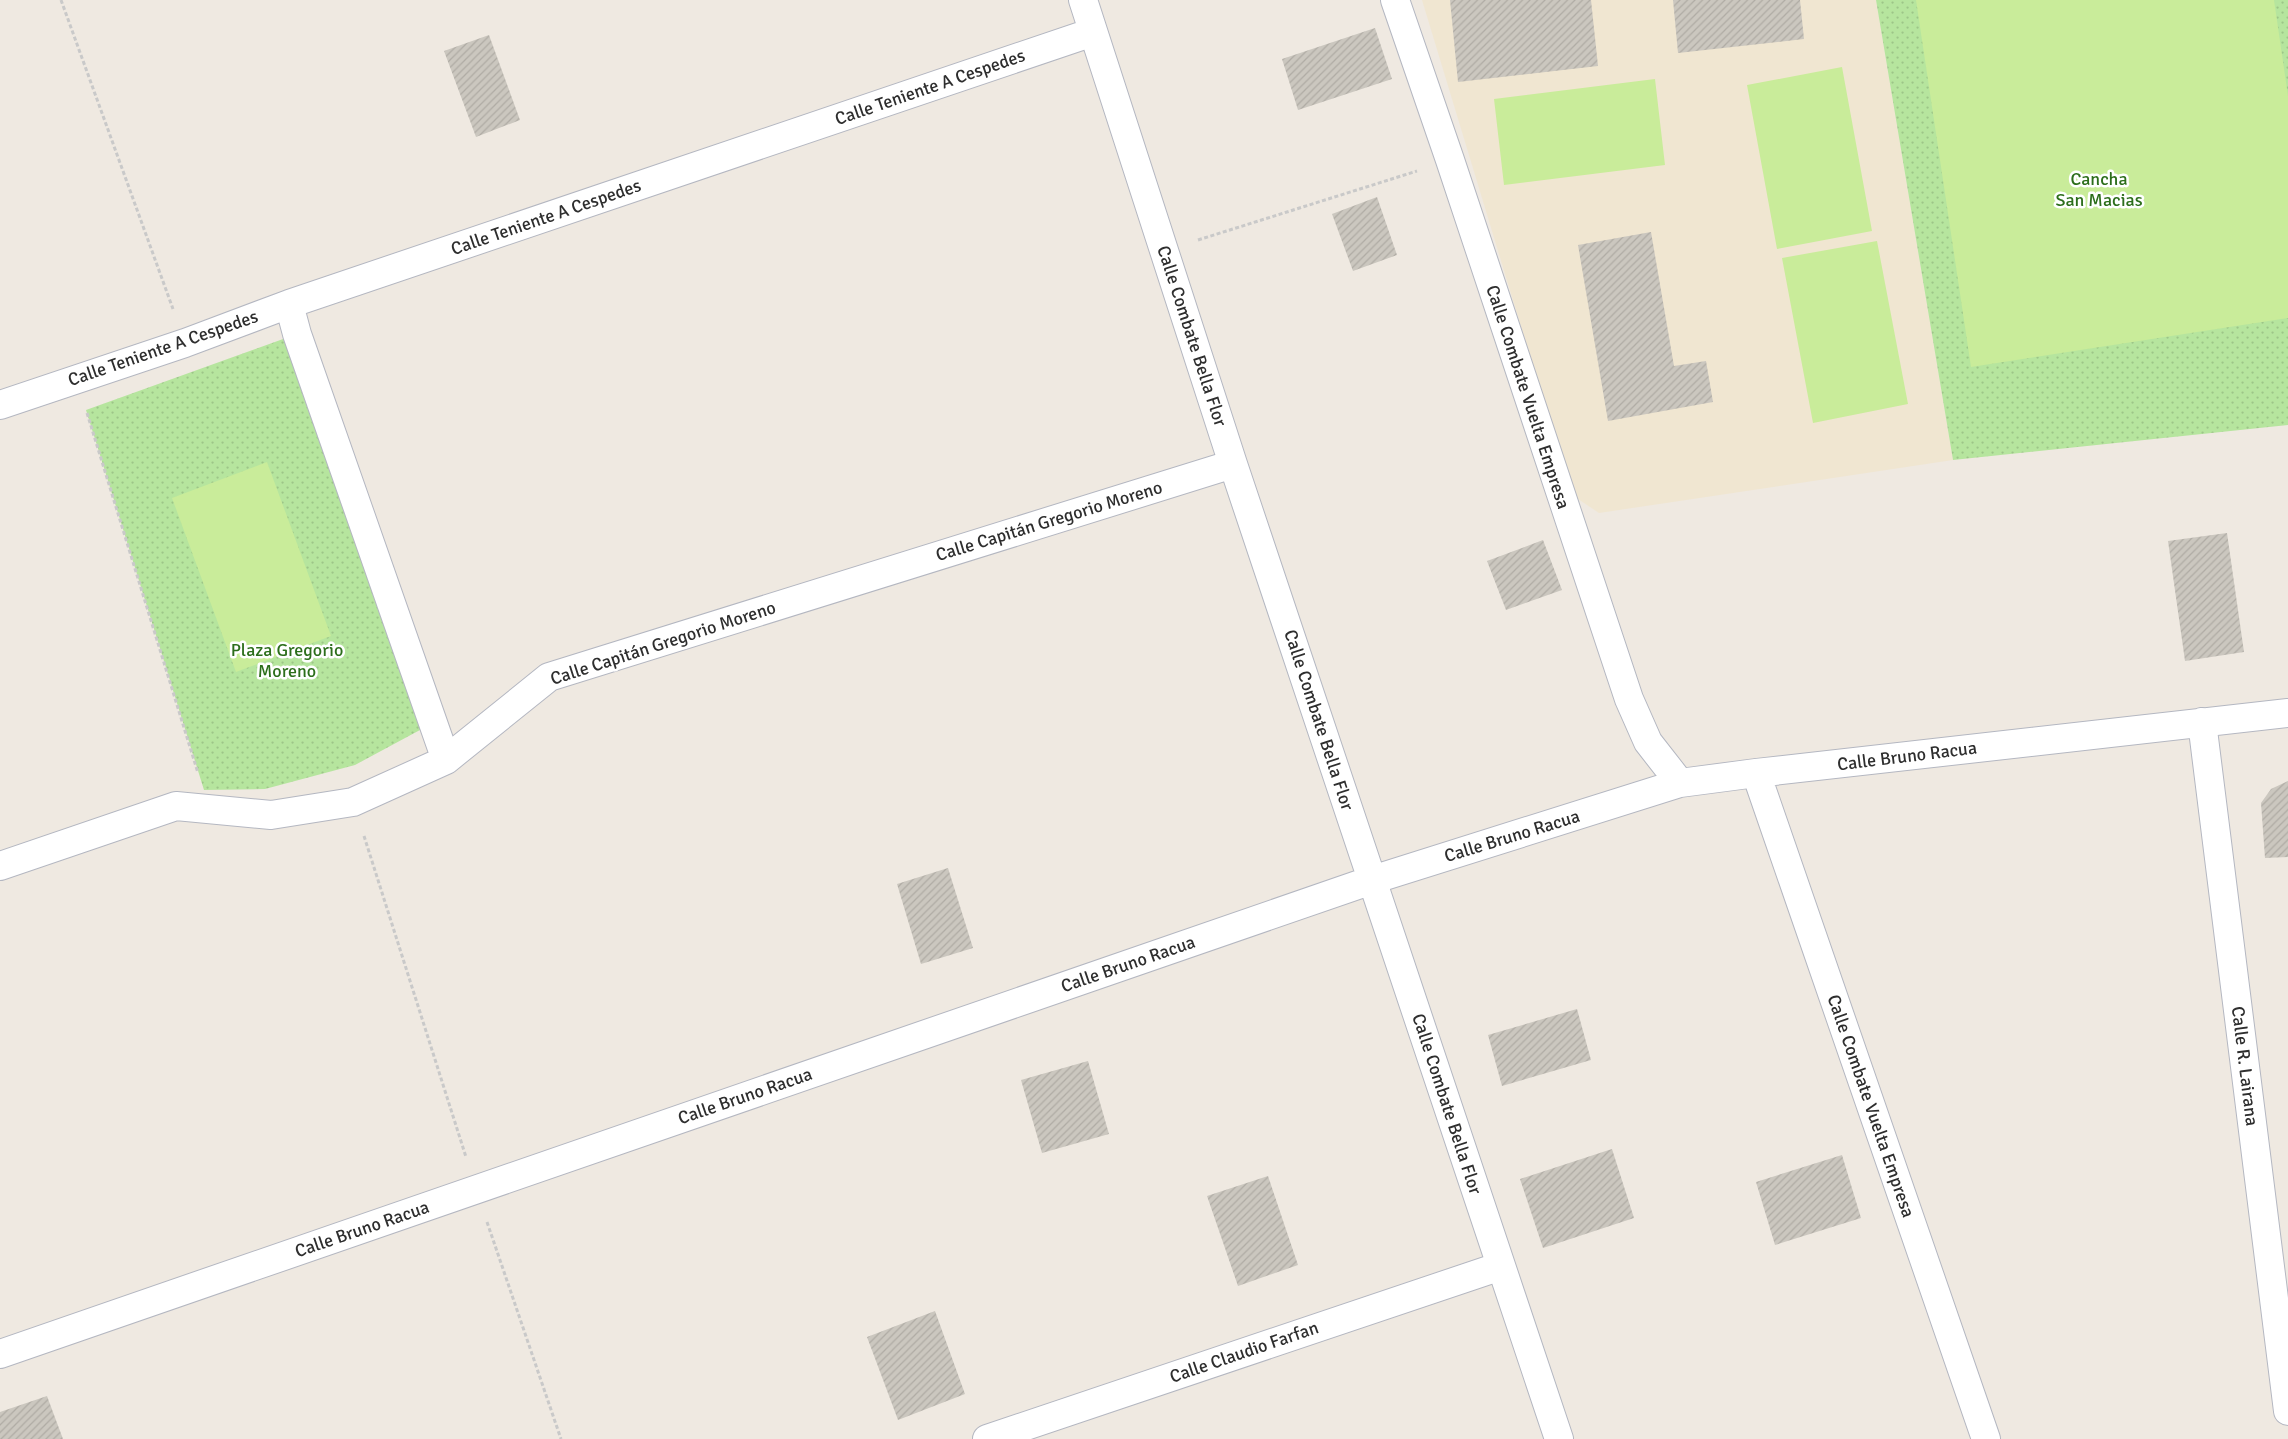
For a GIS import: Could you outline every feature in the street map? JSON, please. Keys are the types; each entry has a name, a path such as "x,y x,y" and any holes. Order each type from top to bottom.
{"street":[{"name":"Calle Combate Bella Flor","path":"1083,0 1233,464 1559,1439"},
{"name":"Calle Combate Vuelta Empresa","path":"1395,0 1450,160 1628,700 1648,742 1680,783"},
{"name":"Calle Teniente A Cespedes","path":"0,405 185,342 289,304 1093,32"},
{"path":"289,304 297,334 446,760"},
{"name":"Calle Capitán Gregorio Moreno","path":"0,866 176,806 271,815 353,802 446,760 549,677 1233,464"},
{"name":"Calle Bruno Racua","path":"0,1354 1372,880 1680,783 2288,713"},
{"name":"Calle R. Lairana","path":"2202,722 2288,1411"},
{"name":"Calle Combate Vuelta Empresa","path":"1756,773 1986,1439"},
{"name":"Calle Claudio Farfan","path":"987,1439 1501,1266"}],"path":[{"path":"61,0 185,342"},
{"path":"1164,251 1450,160"},
{"path":"77,379 210,809"},
{"path":"353,802 476,1189 561,1439"}],"shaded area":[{"path":"1422,0 1876,0 1953,460 1599,513 1572,495"}],"green space":[{"name":"Cancha San Macias","path":"1876,0 2288,0 2288,425 1953,460"},
{"name":"Cancha San Macias","path":"1916,0 2274,0 2288,96 2288,318 1971,367"},
{"path":"1842,67 1872,231 1777,249 1747,85"},
{"path":"1655,79 1665,165 1504,185 1494,99"},
{"path":"1877,241 1908,404 1813,423 1782,258"},
{"name":"Plaza Gregorio Moreno","path":"297,334 433,723 355,765 265,789 204,790 86,410"},
{"path":"267,462 331,636 236,672 172,498"}],"building":[{"path":"1450,0 1591,0 1598,66 1458,82"},
{"path":"1673,0 1800,0 1804,39 1678,53"},
{"path":"1375,28 1392,79 1298,110 1282,59"},
{"path":"489,35 520,120 476,137 444,51"},
{"path":"1377,197 1397,255 1353,271 1332,214"},
{"path":"1651,232 1674,366 1706,361 1713,402 1608,421 1578,245"},
{"path":"2227,533 2244,652 2185,661 2168,541"},
{"path":"1543,540 1562,590 1506,610 1487,561"},
{"path":"2288,781 2288,857 2265,858 2261,803 2271,789"},
{"path":"948,868 973,948 921,964 897,884"},
{"path":"1577,1009 1591,1060 1502,1086 1488,1035"},
{"path":"1088,1061 1109,1134 1042,1153 1021,1080"},
{"path":"1612,1149 1634,1218 1543,1248 1520,1179"},
{"path":"1842,1155 1861,1218 1775,1245 1756,1182"},
{"path":"1268,1176 1298,1265 1238,1286 1207,1196"},
{"path":"935,1311 965,1394 898,1420 867,1337"},
{"path":"47,1396 63,1439 0,1439 0,1412"}]}
